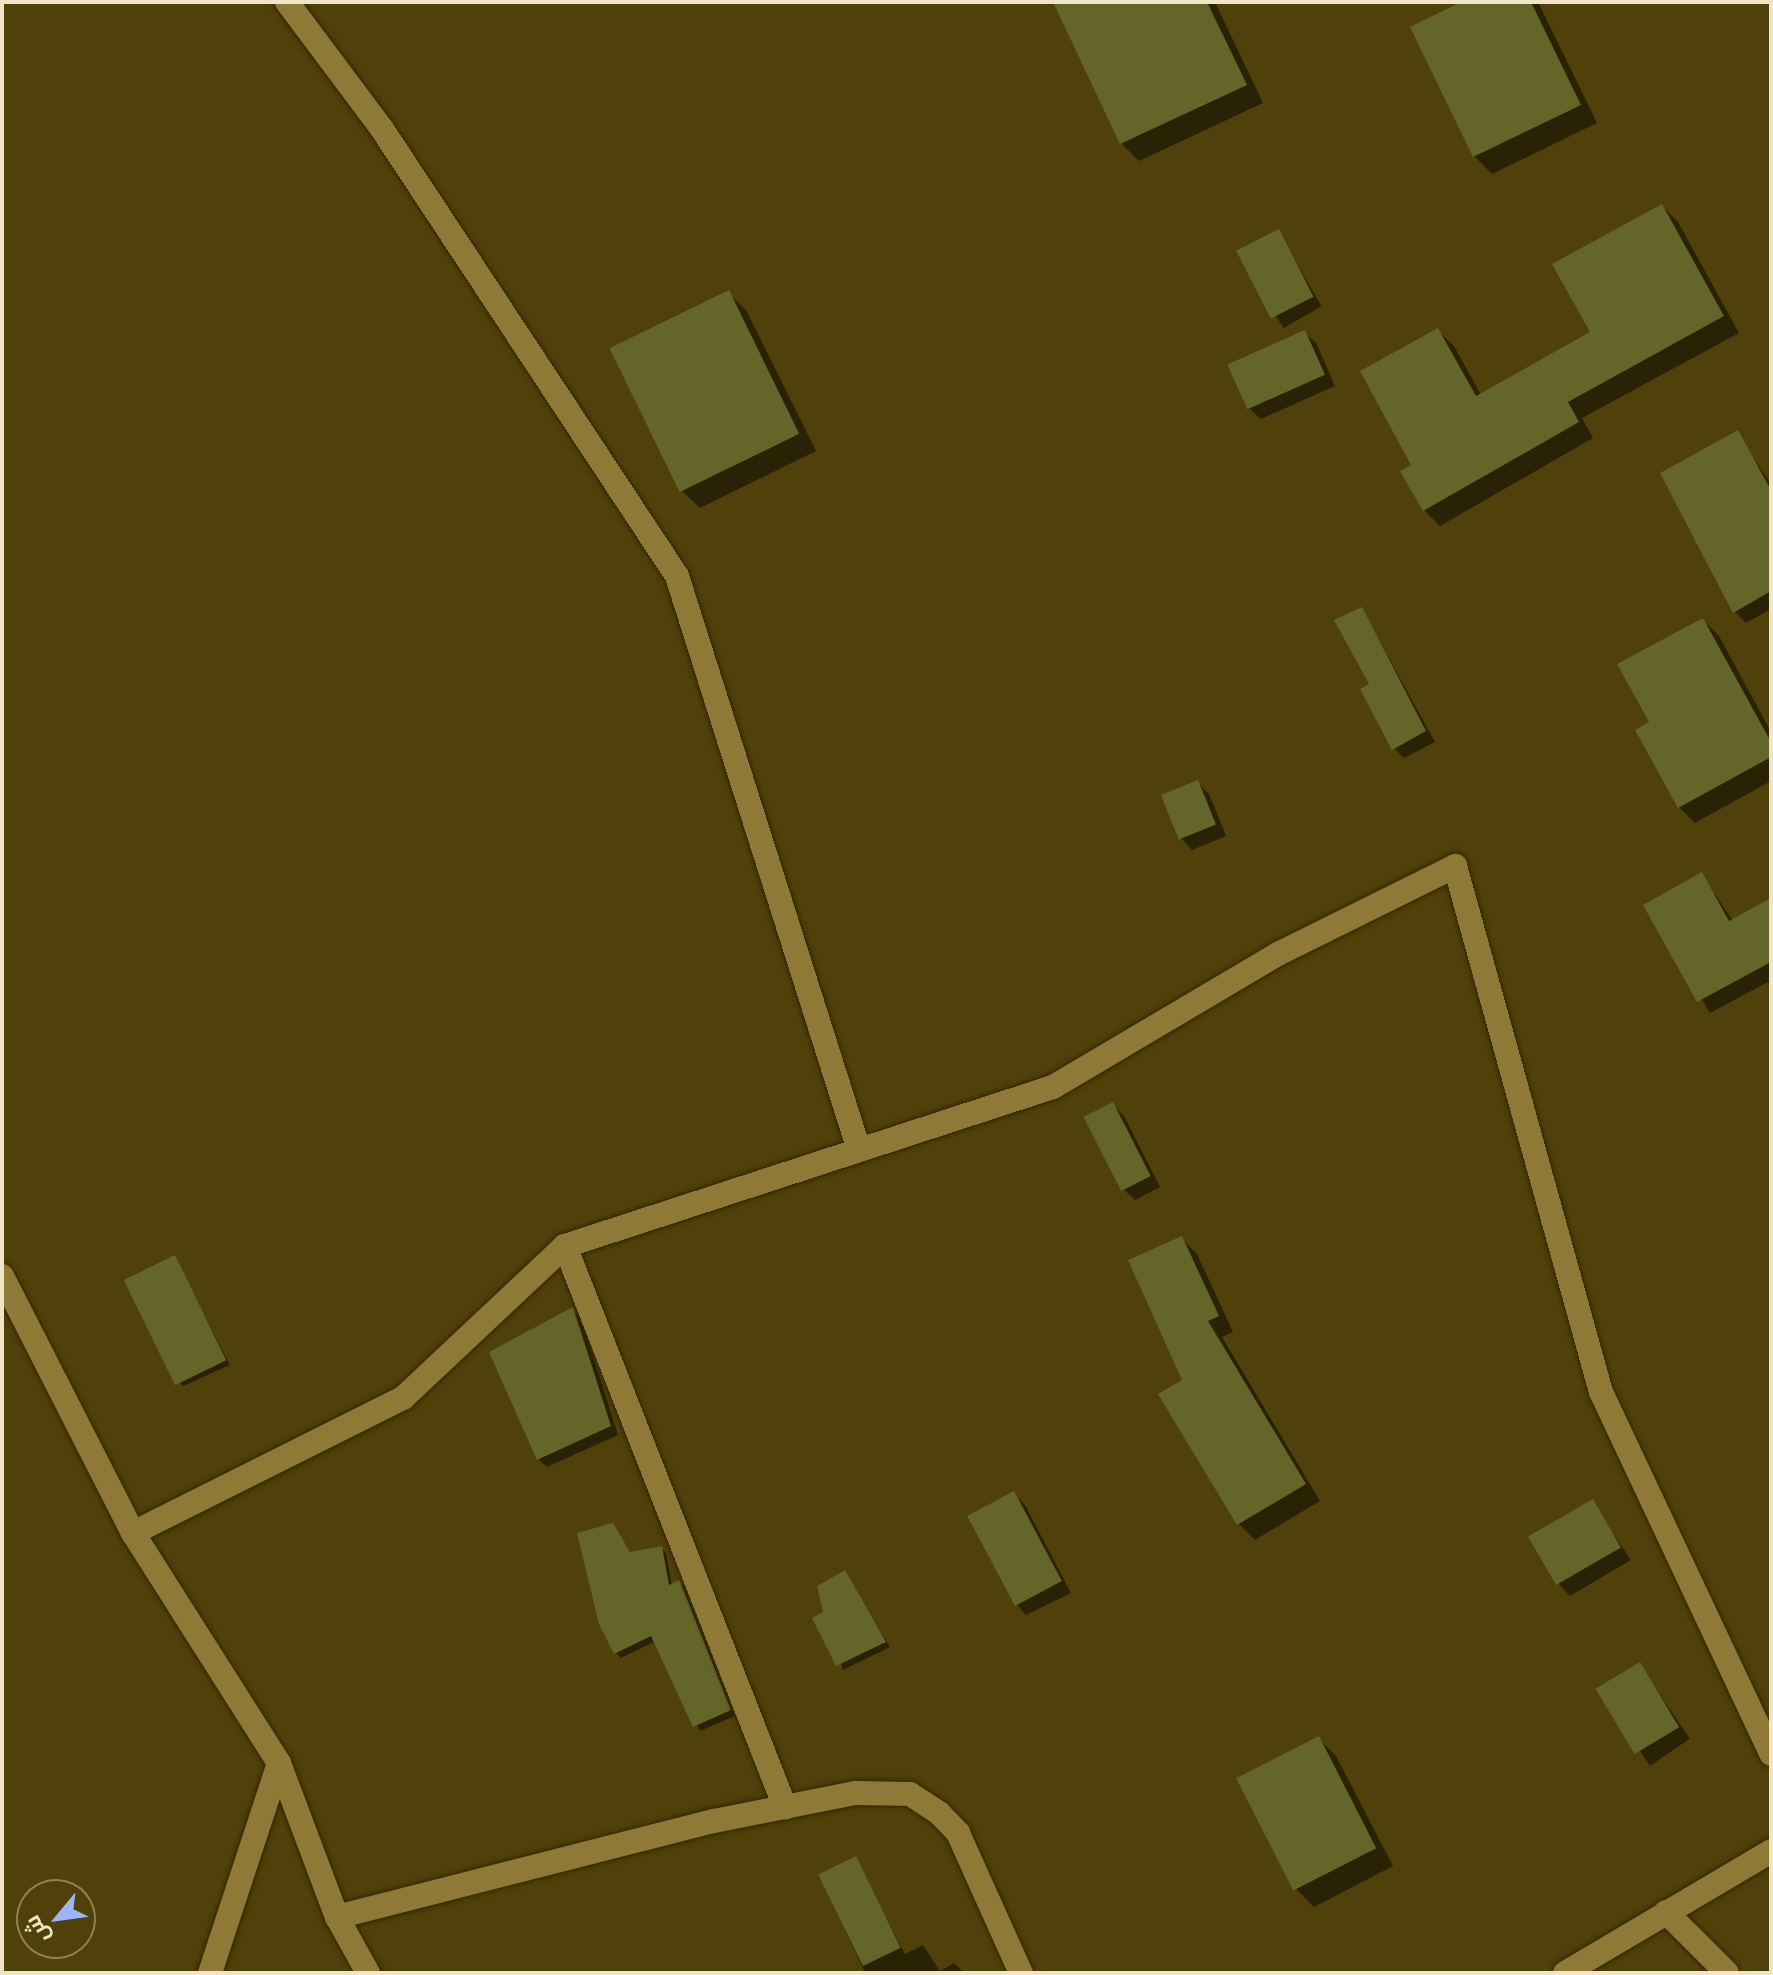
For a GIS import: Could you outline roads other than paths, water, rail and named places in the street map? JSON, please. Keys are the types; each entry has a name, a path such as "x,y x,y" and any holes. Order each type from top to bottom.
{"street":[{"path":"287,2 382,129 677,576 858,1147"},
{"path":"133,1533 403,1398 565,1246 858,1147 1053,1087 1278,954 1455,866 1601,1392 1771,1754"},
{"path":"565,1246 785,1807"},
{"path":"2,1276 133,1533 279,1763 337,1917 368,1973"},
{"path":"210,1973 279,1763"},
{"path":"337,1917 605,1846 785,1807 856,1793 910,1794 939,1813 958,1833 1021,1973"},
{"path":"1565,1973 1771,1851"},
{"path":"1666,1912 1727,1973"}]}
